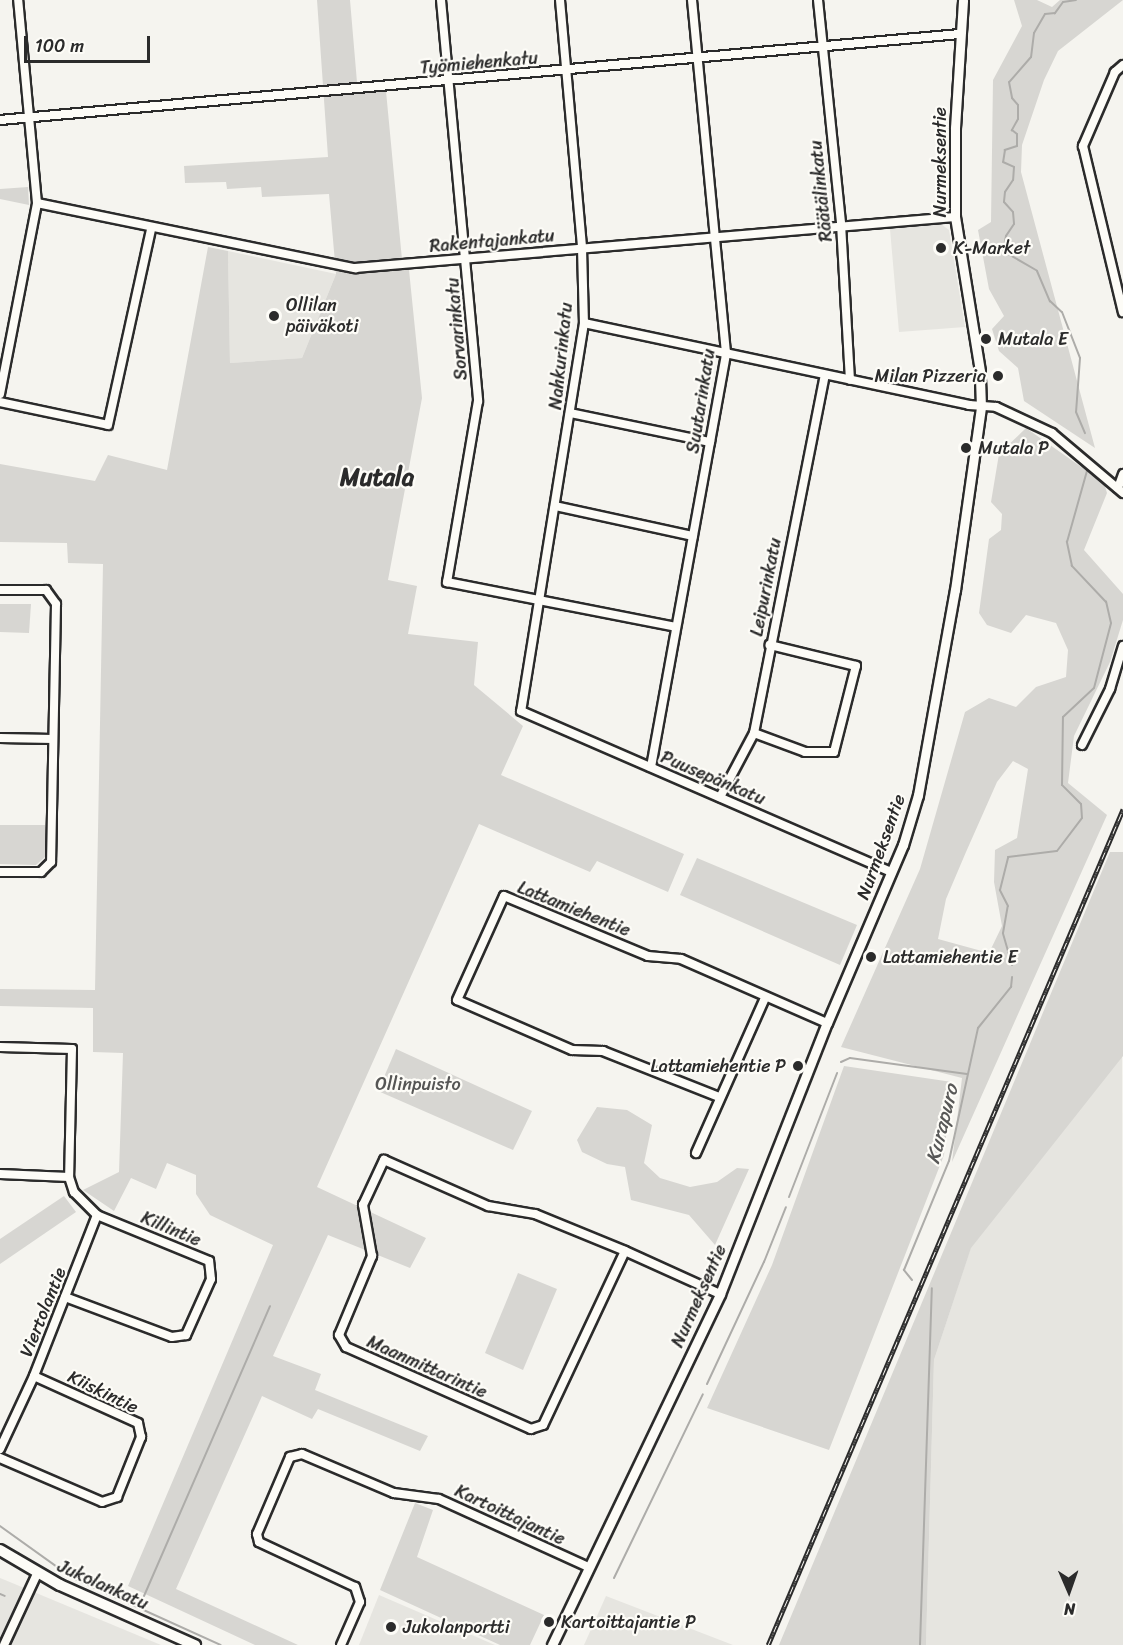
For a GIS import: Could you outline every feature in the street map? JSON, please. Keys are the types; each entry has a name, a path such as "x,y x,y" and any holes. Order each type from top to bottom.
{"main road":[{"name":"Jukolankatu","path":"0,1550 37,1574 195,1645"}],"street":[{"path":"0,394 37,204 18,0"},
{"name":"Sorvarinkatu","path":"441,0 478,401 447,582 538,598"},
{"name":"Nahkurinkatu","path":"521,711 584,323 582,248 560,0"},
{"name":"Suutarinkatu","path":"651,767 726,354 712,235 692,0"},
{"name":"Räätälinkatu","path":"818,0 820,48 841,225 850,380"},
{"name":"Nurmeksentie","path":"552,1645 720,1294 827,1023 892,872 924,770 981,407 980,371 955,217 963,0"},
{"name":"Työmiehenkatu","path":"0,120 960,34"},
{"path":"1123,65 1114,72 1083,146 1123,312"},
{"name":"Rakentajankatu","path":"37,204 151,229 355,268 466,260 712,235 955,217"},
{"path":"0,402 108,425 151,229"},
{"path":"584,323 981,407 996,407 1052,433 1120,491"},
{"name":"Leipurinkatu","path":"720,797 754,733 825,375"},
{"path":"570,413 710,442"},
{"path":"1120,491 1123,474"},
{"path":"555,506 693,536"},
{"path":"0,590 46,590 56,604 51,862 41,872 0,872"},
{"path":"538,598 676,627"},
{"path":"754,733 805,752 834,752 855,666 770,645"},
{"path":"1082,745 1110,689 1123,646"},
{"name":"Puusepänkatu","path":"521,711 892,872"},
{"path":"0,738 53,739"},
{"name":"Lattamiehentie","path":"718,1097 603,1051 572,1050 457,1000 504,896 648,956 681,959 765,998 827,1023"},
{"path":"696,1153 718,1097 765,998"},
{"path":"0,1047 72,1049 69,1178 74,1191 97,1215"},
{"name":"Maanmittarintie","path":"625,1251 543,1425 531,1429 354,1351 346,1347 339,1335 372,1256 363,1205 384,1160 488,1206 535,1214 625,1251 720,1294"},
{"path":"0,1174 69,1178"},
{"name":"Viertolantie","path":"0,1449 34,1376 97,1215"},
{"name":"Killintie","path":"65,1297 172,1337 186,1335 211,1279 209,1261 97,1215"},
{"name":"Kiiskintie","path":"0,1458 102,1502 117,1497 141,1437 138,1422 34,1376"},
{"name":"Kartoittajantie","path":"340,1645 360,1602 355,1587 259,1542 257,1534 290,1457 302,1454 394,1493 439,1499 588,1567"},
{"path":"4,1645 37,1574"}],"shaded area":[{"path":"941,224 949,230 965,327 899,332 890,229"},
{"name":"Ollilan päiväkoti","path":"228,251 336,274 302,358 230,363"},
{"path":"1122,1056 1123,1645 926,1645 934,1360 971,1247"},
{"path":"0,1578 5,1580 161,1645 0,1645"},
{"path":"379,1595 495,1645 359,1645"},
{"path":"606,1596 733,1645 584,1645"}],"green space":[{"path":"317,0 350,0 358,94 386,91 403,270 409,270 422,398 388,580 417,586 408,634 478,642 474,685 523,726 501,775 684,854 668,892 597,861 590,872 479,824 317,1187 426,1238 410,1268 328,1235 273,1356 321,1374 315,1390 428,1436 420,1451 318,1409 312,1419 262,1396 176,1589 298,1645 255,1645 128,1586 273,1245 210,1215 196,1194 196,1175 167,1163 156,1189 131,1178 114,1211 83,1190 119,1172 123,1053 93,1052 93,1008 0,1006 0,989 95,990 103,564 68,563 67,543 0,542 0,464 95,481 108,455 167,470 208,247 228,251 230,363 302,358 336,274 329,194 262,197 261,187 227,189 226,182 185,183 184,166 328,157"},
{"path":"1014,0 1037,0 1052,7 1060,0 1123,0 1058,51 1044,80 1022,145 1021,172 1095,448 1024,401 1018,368 999,351 992,329 1004,316 989,289 978,230 991,222 993,80 1022,26"},
{"path":"28,187 29,205 0,199 0,189"},
{"path":"1026,428 1104,483 1107,493 1084,550 1123,594 1123,620 1110,662 1074,736 1068,783 1107,815 952,1162 962,1078 841,1047 920,869 965,712 989,698 1016,707 1036,687 1066,677 1068,650 1056,623 1026,615 1011,633 987,625 979,613 989,539 1001,530 1002,514 991,502 999,454","holes":["1013,761 1028,769 1017,838 995,850 994,882 1002,926 989,953 938,939 946,899 997,782"]},
{"path":"0,604 31,604 29,633 0,632"},
{"path":"0,825 45,825 45,857 36,865 0,864"},
{"path":"1110,852 1123,852 1123,1056 971,1248 934,1360 926,1645 779,1645"},
{"path":"697,858 857,925 840,965 680,895"},
{"name":"Ollinpuisto","path":"396,1049 532,1111 513,1150 378,1091"},
{"path":"844,1066 952,1082 944,1155 829,1450 707,1408 772,1265"},
{"path":"597,1107 627,1110 652,1125 644,1163 660,1178 690,1187 717,1182 737,1168 749,1169 715,1245 689,1215 631,1200 625,1167 607,1164 582,1152 577,1140"},
{"path":"64,1196 76,1212 0,1264 0,1239"},
{"path":"518,1273 557,1289 523,1370 485,1353"},
{"path":"415,1503 433,1510 417,1557 544,1615 530,1645 500,1645 380,1590"}],"waterway":[{"name":"Kurapuro","path":"1076,0 1063,2 1055,13 1045,14 1034,33 1031,57 1009,82 1012,98 1018,105 1018,119 1012,130 1017,134 1017,146 1005,150 1003,162 1014,167 1013,180 1005,192 1004,202 1013,212 1014,224 1006,236 1003,251 1037,271 1050,301 1062,312 1080,358 1076,412 1085,433"},
{"path":"1012,965 1003,933 1008,906 1000,890 1008,857 1057,851 1082,818 1081,804 1062,785 1063,717 1094,688 1111,623 1106,602 1072,566 1067,542 1087,471"},
{"name":"Kurapuro","path":"912,1280 904,1270 949,1161 978,1028 1011,987 1012,977"},
{"path":"841,1062 850,1058 967,1074"},
{"path":"789,1197 837,1073"},
{"path":"707,1384 764,1262 786,1207"},
{"path":"920,1645 932,1288"},
{"path":"144,1596 270,1306"},
{"path":"614,1578 703,1394"},
{"path":"0,1526 60,1569"},
{"path":"73,1578 221,1645"},
{"path":"0,1594 5,1596"}],"railway":[{"path":"768,1645 1123,809"}],"place":[{"name":"K-Market","path":"941,248"},
{"name":"Ollilan päiväkoti","path":"274,316"},
{"name":"Mutala E","path":"986,339"},
{"name":"Milan Pizzeria","path":"998,376"},
{"name":"Mutala P","path":"966,448"},
{"name":"Lattamiehentie E","path":"871,957"},
{"name":"Lattamiehentie P","path":"798,1066"},
{"name":"Kartoittajantie P","path":"549,1622"},
{"name":"Jukolanportti","path":"391,1627"}],"district":[{"name":"Mutala","path":"377,478"}]}
